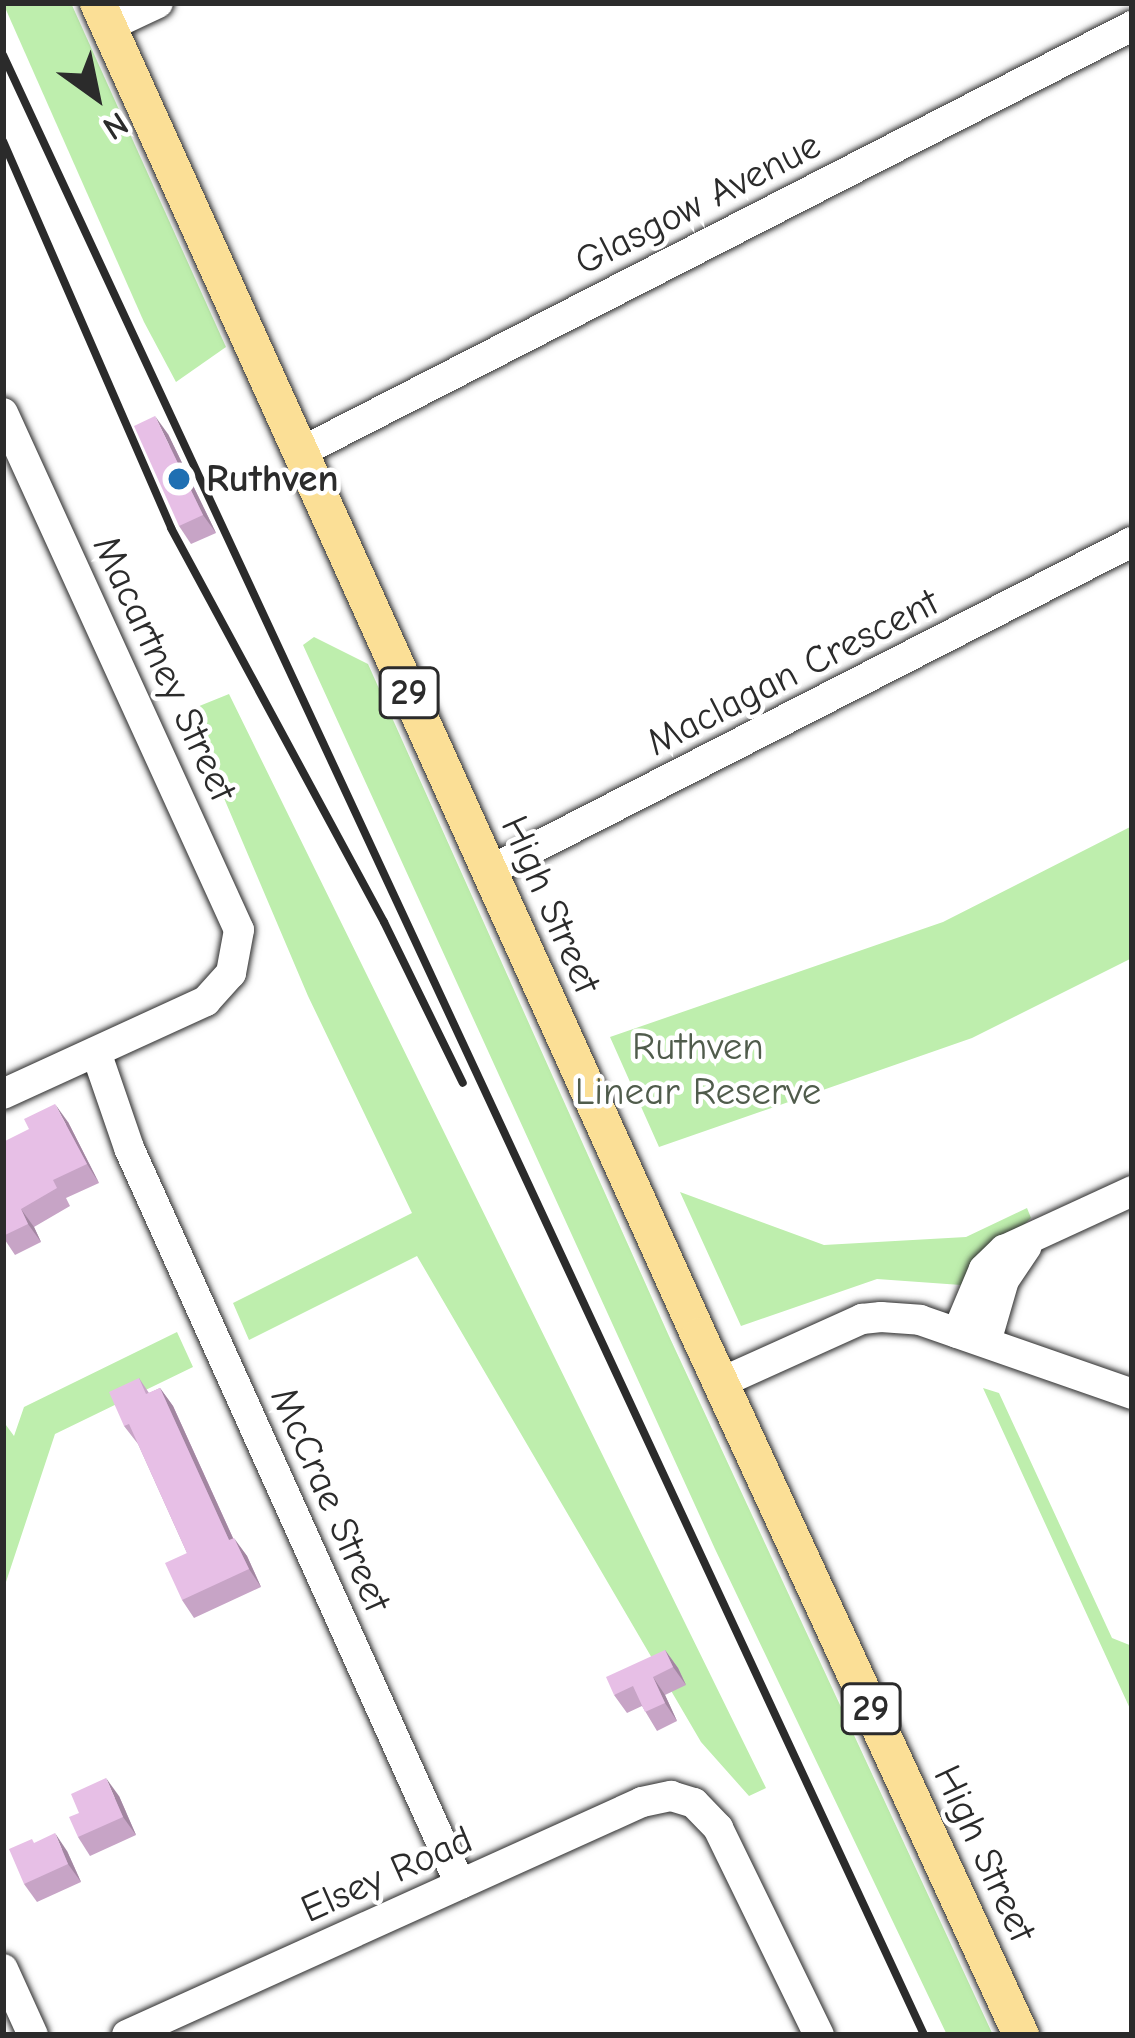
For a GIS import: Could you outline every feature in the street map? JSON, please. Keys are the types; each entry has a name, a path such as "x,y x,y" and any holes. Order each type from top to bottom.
{"main road":[{"name":"High Street","path":"104,15 720,1383 1021,2035"}],"street":[{"path":"104,15 158,3"},
{"name":"Glasgow Avenue","path":"301,452 1132,26"},
{"name":"Macartney Street","path":"3,413 236,917 236,962 206,1001 86,1056"},
{"name":"Maclagan Crescent","path":"489,872 1132,542"},
{"path":"3,1094 86,1056"},
{"name":"McCrae Street","path":"86,1056 460,1885"},
{"path":"971,1338 1019,1252 1040,1235 1132,1190"},
{"path":"720,1383 862,1319 920,1320 1132,1394"},
{"name":"Elsey Road","path":"127,2035 642,1802 682,1797 705,1813 732,1853 819,2035"},
{"path":"3,1969 33,2035"}],"green space":[{"path":"3,3 71,3 226,347 176,382 144,322"},
{"path":"314,637 368,664 669,1336 993,2035 947,2035 715,1549 303,645"},
{"path":"229,694 766,1788 749,1796 701,1742 417,1256 249,1340 233,1303 412,1213 308,996 187,711"},
{"name":"Ruthven Linear Reserve","path":"1132,826 1132,958 972,1038 659,1147 610,1037 943,922"},
{"path":"680,1192 824,1245 966,1237 1027,1208 1031,1218 961,1285 877,1279 741,1326"},
{"path":"177,1332 193,1367 55,1434 3,1591 3,1421 14,1436 24,1407"},
{"path":"983,1388 999,1393 1112,1638 1132,1646 1132,1713"}],"building":[{"path":"155,416 203,515 179,526 134,426"},
{"path":"55,1104 87,1164 53,1180 57,1188 21,1209 28,1224 3,1236 3,1142 29,1129 24,1119"},
{"path":"139,1378 146,1394 160,1388 229,1540 234,1538 249,1569 182,1600 165,1563 187,1553 129,1424 124,1426 109,1392"},
{"path":"665,1650 673,1667 653,1677 665,1703 645,1712 633,1686 614,1695 606,1677"},
{"path":"106,1778 123,1817 78,1837 69,1817 79,1813 71,1794"},
{"path":"55,1833 68,1864 24,1884 9,1849"}],"railway":[{"path":"3,55 924,2035"},
{"path":"3,141 171,528 384,922 463,1083"}],"place":[{"name":"Ruthven","path":"179,479"}]}
